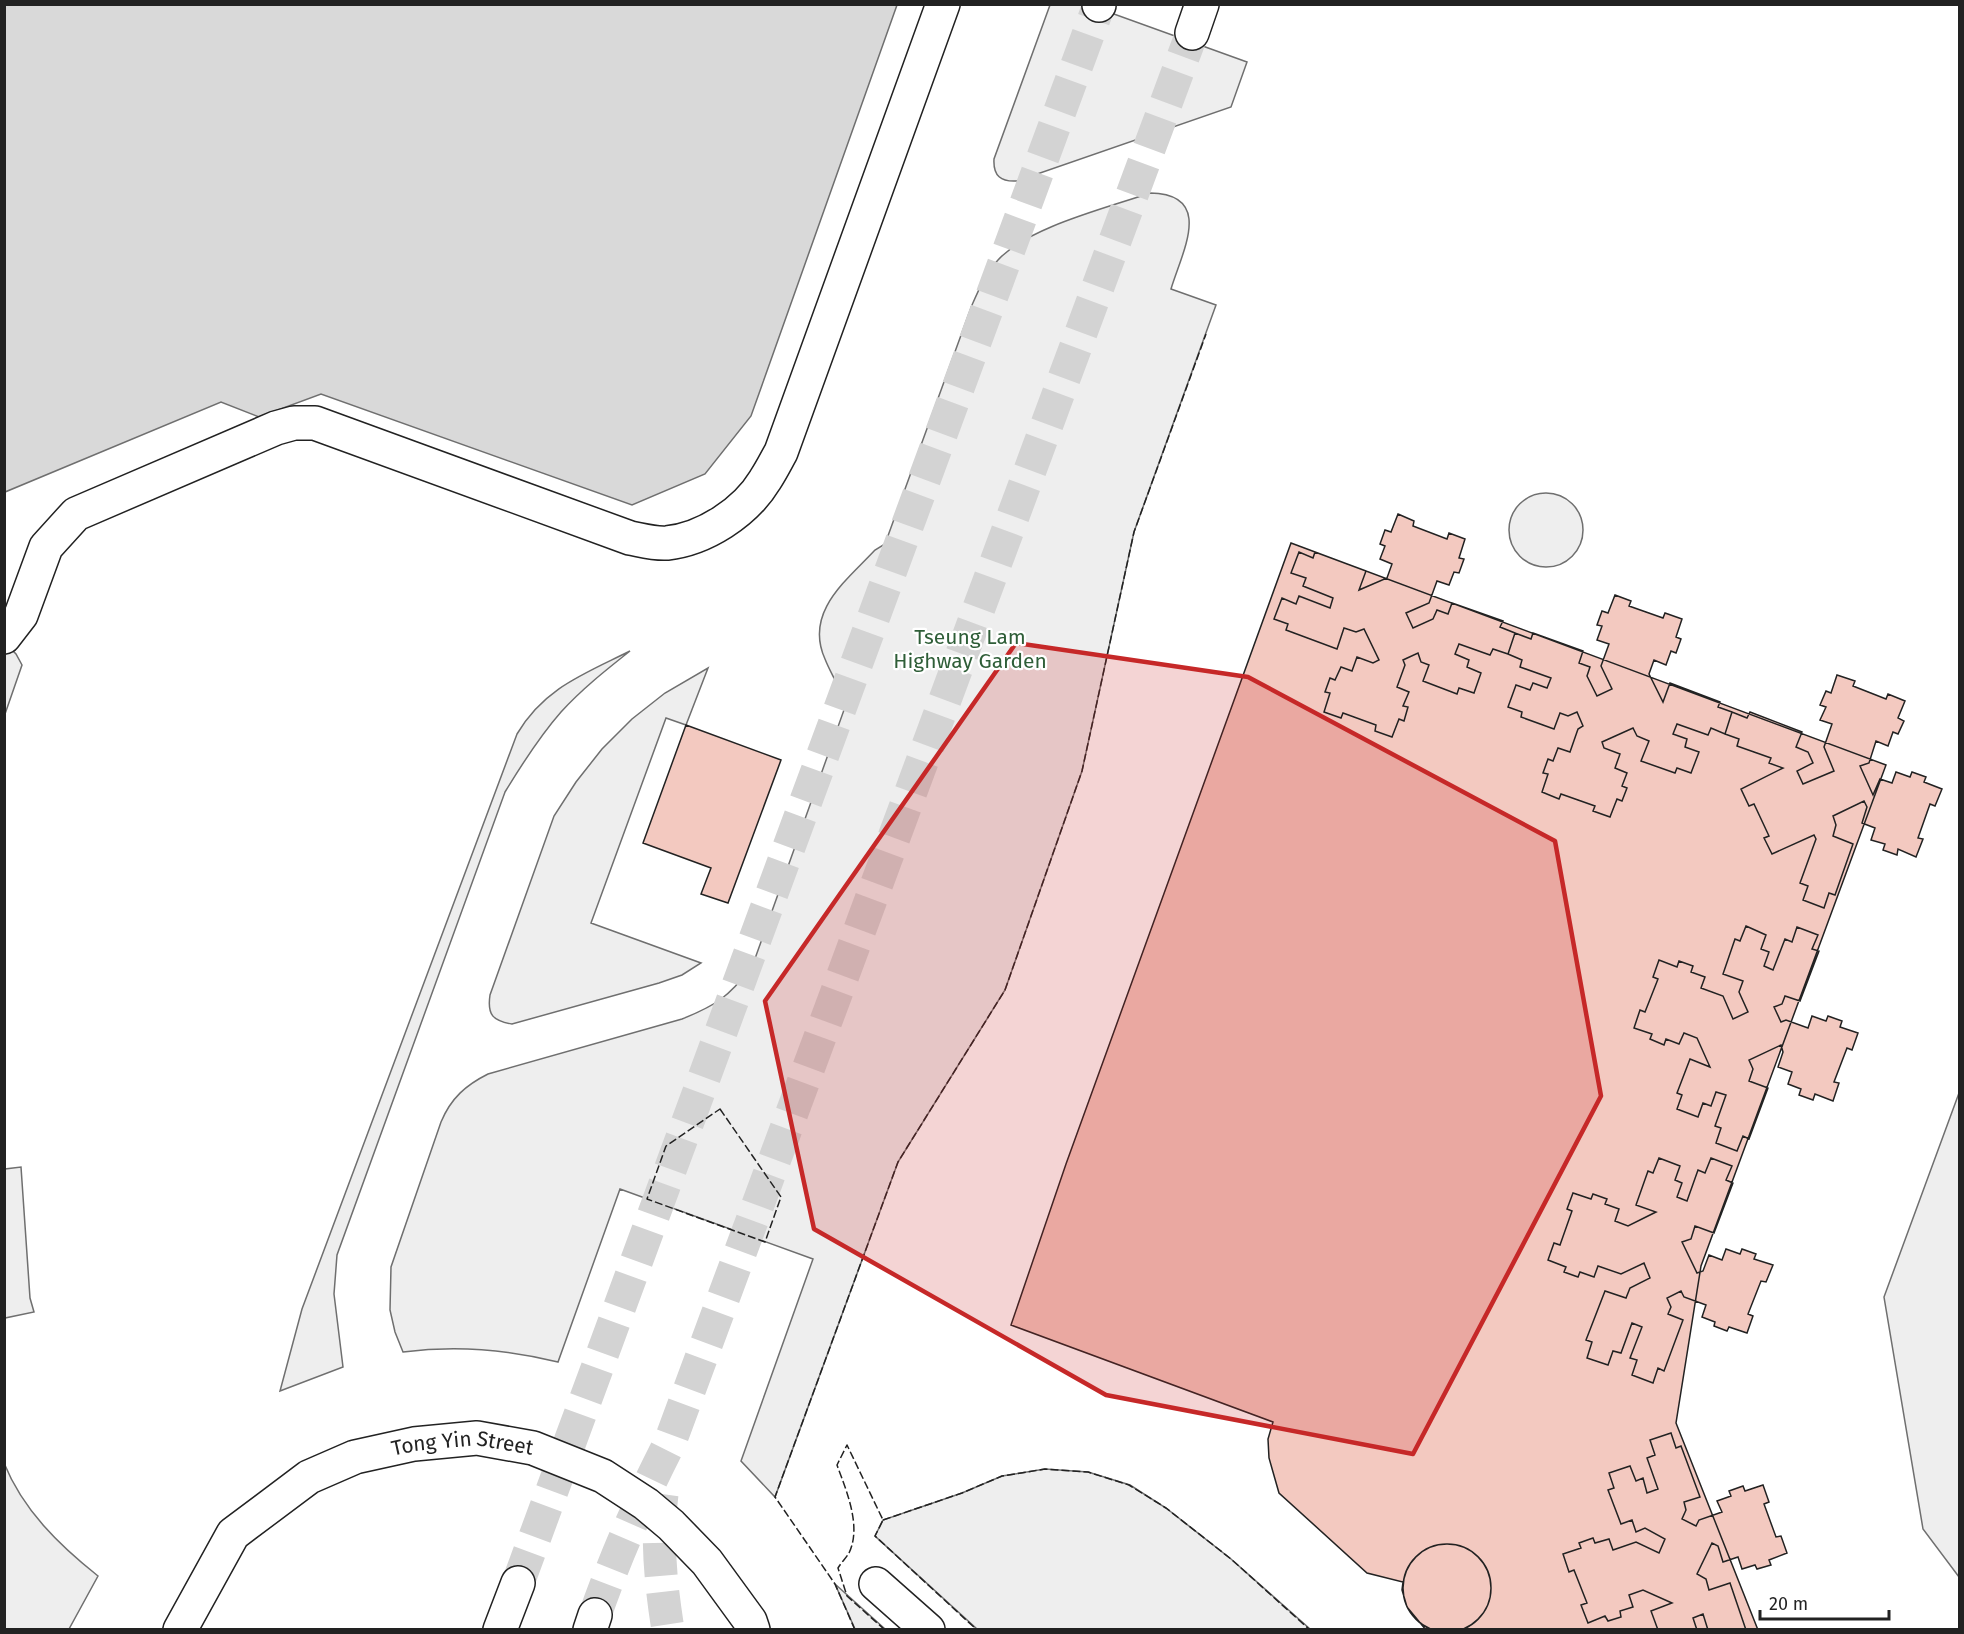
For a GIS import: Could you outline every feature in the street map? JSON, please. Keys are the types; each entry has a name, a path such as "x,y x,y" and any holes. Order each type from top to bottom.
{"street":[{"path":"4,637 21,615 45,546 76,514 233,446 294,423 315,423 630,538 664,544 694,537 723,522 747,502 765,482 781,452 943,4"},
{"name":"Tong Yin Street","path":"180,1629 233,1534 309,1477 355,1457 414,1444 477,1438 533,1448 603,1476 646,1504 671,1525 707,1562 750,1621 753,1629"},
{"path":"500,1629 518,1583"},
{"path":"876,1584 928,1629"}],"highlighted area":[{"path":"1016,643 1248,677 1555,841 1601,1096 1413,1454 1106,1395 814,1229 765,1001"}],"green space":[{"path":"1050,5 1089,5 1247,62 1231,107 1017,181 1002,179 995,170 994,159"},
{"name":"Tseung Lam Highway Garden","path":"1150,193 1170,196 1182,203 1188,214 1189,228 1186,243 1171,289 1216,305 1134,532 1082,771 1005,990 898,1162 775,1497 741,1461 813,1259 620,1189 558,1362 500,1351 443,1349 403,1352 390,1310 391,1267 441,1122 449,1106 466,1088 488,1074 694,1014 721,999 752,967 844,710 839,690 820,642 820,626 824,612 831,598 841,586 875,550 885,544 980,287 998,260 1011,248 1028,238 1069,220"},
{"path":"1539,493 1553,493 1567,499 1577,509 1583,523 1581,544 1567,561 1553,567 1539,567 1525,561 1515,551 1509,537 1509,523 1515,509 1525,499"},
{"path":"5,643 16,654 22,665 5,714"},
{"path":"630,651 561,712 524,761 505,792 337,1255 334,1294 343,1367 280,1391 302,1309 517,734 528,718 552,694 581,675"},
{"path":"708,668 686,725 666,718 591,923 701,963 682,975 659,983 512,1024 496,1019 490,1008 490,995 554,816 576,782 602,749 632,719 665,693"},
{"path":"1959,1093 1959,1577 1923,1529 1884,1297"},
{"path":"21,1167 30,1298 34,1312 5,1318 5,1169"},
{"path":"4,1463 21,1496 44,1526 98,1576 69,1629 5,1629"},
{"path":"1045,1469 1088,1472 1130,1485 1166,1508 1231,1559 1310,1629 977,1629 875,1536 883,1520 962,1493 1002,1476"},
{"path":"835,1584 885,1629 855,1629"}],"shaded area":[{"path":"5,5 897,5 751,416 705,474 632,505 321,394 259,417 221,402 5,492"}],"building":[{"path":"1398,514 1414,521 1413,526 1447,539 1449,533 1465,539 1459,558 1464,559 1459,573 1454,572 1449,585 1437,581 1429,603 1406,613 1413,628 1433,619 1437,610 1448,614 1452,603 1503,621 1500,627 1515,633 1508,654 1493,649 1490,655 1459,644 1455,654 1469,660 1467,667 1481,673 1474,693 1459,688 1457,694 1423,681 1429,665 1421,662 1418,653 1403,660 1405,665 1397,687 1409,692 1403,706 1408,707 1404,721 1399,719 1392,737 1375,731 1376,725 1343,713 1341,718 1324,712 1330,693 1325,692 1330,678 1335,680 1341,667 1352,671 1357,657 1373,663 1379,660 1364,629 1356,632 1344,628 1337,649 1286,630 1288,624 1274,619 1282,598 1296,604 1299,596 1330,608 1333,598 1303,586 1306,578 1291,573 1299,552 1313,558 1315,552 1366,571 1359,590 1387,578 1392,564 1380,559 1385,546 1380,544 1385,530 1391,532"},
{"path":"1291,543 1886,765 1701,1266 1676,1423 1758,1630 1426,1630 1407,1607 1402,1590 1403,1582 1367,1573 1279,1493 1269,1458 1268,1439 1273,1422 1011,1325 1066,1164"},
{"path":"1615,595 1631,601 1629,606 1663,618 1665,613 1682,619 1676,637 1681,639 1676,653 1671,651 1666,665 1654,660 1649,674 1663,702 1670,683 1720,702 1718,707 1732,712 1725,734 1711,728 1708,735 1677,724 1673,734 1687,739 1685,747 1699,752 1691,773 1677,768 1675,773 1641,761 1649,741 1637,736 1633,728 1602,742 1604,748 1620,754 1615,768 1627,773 1622,786 1627,788 1622,801 1617,799 1610,817 1593,811 1595,806 1561,794 1559,799 1542,792 1548,774 1543,773 1548,759 1553,761 1558,748 1570,752 1578,729 1583,726 1577,712 1568,716 1560,713 1554,729 1521,717 1522,712 1508,707 1516,685 1530,690 1533,683 1547,688 1551,678 1520,667 1522,660 1508,654 1515,633 1531,639 1533,633 1583,651 1579,663 1590,667 1587,676 1597,696 1612,689 1601,666 1609,644 1597,640 1602,626 1597,625 1602,611 1608,613"},
{"path":"1837,675 1855,681 1853,686 1886,699 1888,694 1905,701 1898,718 1904,721 1898,734 1893,732 1888,746 1876,741 1869,763 1860,766 1873,795 1880,779 1892,783 1896,772 1910,777 1912,772 1926,777 1924,782 1942,789 1935,806 1930,804 1918,838 1923,839 1916,857 1898,849 1897,855 1883,850 1885,844 1871,840 1875,828 1862,823 1867,807 1864,801 1833,816 1836,825 1833,836 1853,844 1835,895 1829,893 1824,908 1803,900 1808,886 1800,883 1816,839 1814,835 1772,854 1764,838 1769,836 1754,804 1749,806 1741,789 1783,768 1769,763 1771,758 1737,746 1739,739 1725,734 1732,712 1747,718 1750,712 1802,732 1796,747 1808,752 1813,763 1797,771 1803,784 1834,771 1824,747 1832,724 1820,720 1826,707 1820,705 1826,691 1831,693"},
{"path":"686,725 781,760 728,903 701,894 711,868 643,843"},
{"path":"1746,926 1766,935 1761,949 1769,952 1764,966 1773,970 1785,939 1792,942 1797,927 1818,935 1812,949 1819,951 1800,1001 1785,996 1782,1004 1774,1007 1781,1022 1786,1020 1808,1028 1812,1016 1826,1021 1828,1016 1842,1021 1840,1027 1858,1033 1852,1050 1847,1048 1834,1082 1839,1083 1833,1101 1815,1094 1813,1100 1799,1095 1801,1089 1788,1084 1792,1072 1778,1067 1783,1052 1781,1045 1749,1060 1753,1069 1749,1081 1768,1088 1749,1139 1743,1136 1737,1151 1716,1143 1721,1128 1715,1126 1726,1095 1716,1092 1711,1106 1703,1103 1698,1117 1677,1109 1682,1095 1677,1093 1690,1059 1710,1067 1697,1038 1684,1033 1679,1044 1666,1039 1664,1045 1650,1039 1652,1034 1634,1028 1640,1010 1645,1012 1658,979 1653,977 1659,960 1677,967 1679,961 1693,966 1691,972 1705,977 1701,988 1723,996 1733,1019 1748,1012 1739,992 1743,981 1723,974 1735,939 1740,941"},
{"path":"1659,1158 1680,1166 1675,1180 1682,1183 1677,1197 1687,1201 1698,1170 1705,1173 1711,1158 1732,1166 1726,1180 1733,1183 1714,1233 1695,1226 1691,1239 1682,1242 1697,1273 1703,1271 1709,1255 1722,1260 1726,1249 1740,1254 1742,1249 1756,1254 1754,1259 1773,1265 1766,1282 1761,1281 1748,1314 1753,1316 1747,1333 1729,1327 1727,1331 1714,1326 1715,1322 1702,1317 1706,1305 1684,1297 1681,1291 1667,1298 1671,1307 1668,1314 1683,1320 1664,1371 1658,1368 1653,1383 1632,1375 1637,1360 1630,1358 1642,1327 1632,1323 1621,1353 1613,1351 1608,1365 1587,1358 1592,1342 1586,1340 1605,1291 1626,1298 1630,1288 1650,1278 1644,1263 1621,1274 1598,1266 1594,1277 1580,1272 1578,1277 1564,1272 1566,1267 1548,1260 1554,1243 1560,1245 1572,1211 1567,1209 1573,1193 1591,1199 1593,1194 1607,1199 1605,1204 1619,1209 1615,1221 1628,1226 1656,1212 1636,1205 1648,1171 1653,1173"},
{"path":"1671,1433 1676,1448 1681,1446 1700,1497 1684,1502 1686,1510 1682,1519 1696,1526 1699,1520 1722,1512 1717,1501 1731,1496 1729,1491 1743,1486 1745,1491 1763,1485 1769,1502 1764,1504 1776,1537 1781,1536 1787,1553 1769,1560 1771,1565 1757,1569 1755,1565 1742,1569 1738,1557 1723,1562 1718,1546 1712,1543 1697,1574 1706,1579 1709,1590 1730,1583 1746,1630 1708,1630 1703,1614 1693,1618 1697,1630 1658,1630 1651,1611 1672,1603 1643,1590 1629,1595 1633,1607 1620,1611 1621,1617 1608,1621 1605,1616 1588,1623 1581,1605 1587,1603 1574,1570 1569,1572 1563,1554 1581,1548 1579,1543 1593,1538 1595,1543 1609,1539 1613,1550 1636,1542 1659,1553 1665,1539 1645,1528 1636,1532 1632,1520 1621,1524 1608,1490 1614,1488 1609,1473 1630,1466 1636,1481 1643,1478 1647,1493 1658,1489 1647,1458 1655,1455 1650,1440"},
{"path":"1447,1544 1464,1548 1478,1557 1487,1571 1491,1588 1487,1605 1478,1619 1464,1628 1447,1632 1430,1628 1416,1619 1407,1605 1403,1588 1407,1571 1416,1557 1430,1548"}],"tunnel":[{"path":"518,1583 1099,5"},
{"path":"595,1615 630,1527 670,1442 1192,33"},
{"path":"662,1494 659,1528 660,1562 668,1630"}],"fence":[{"path":"855,1630 835,1584 775,1497 898,1162 1005,990 1082,771 1134,532 1206,334"},
{"path":"720,1109 781,1197 765,1242 647,1199 666,1146 720,1109"},
{"path":"885,1630 847,1596 838,1568 849,1553 854,1531 851,1508 837,1465 847,1445 883,1520 875,1536 977,1630"},
{"path":"883,1520 962,1493 1002,1476 1045,1469 1088,1472 1129,1485 1166,1508 1231,1559 1310,1630"}]}
